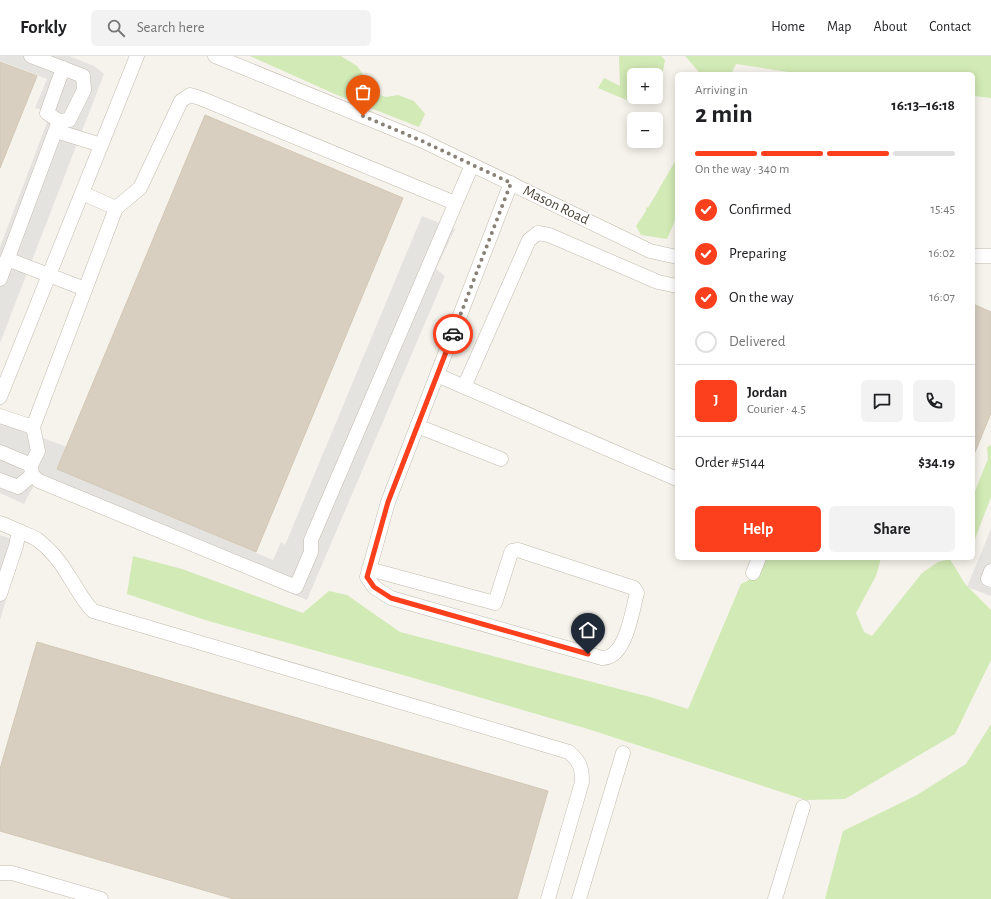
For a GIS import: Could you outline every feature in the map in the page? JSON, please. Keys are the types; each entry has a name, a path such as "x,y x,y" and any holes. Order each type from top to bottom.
{"street":[{"path":"0,278 57,126 69,120 84,90 83,76 31,56"},
{"path":"0,397 137,56"},
{"name":"Mason Road","path":"215,56 422,141 650,251 675,257"},
{"path":"63,68 47,113 57,126 101,145"},
{"path":"0,480 18,487 32,470 38,451 32,427 116,208 140,188 181,101 190,95 455,203"},
{"path":"0,452 32,470 39,481 296,587 311,552 311,540 472,165"},
{"path":"369,569 495,603 511,553 512,551 518,550 634,588 637,593 625,638 621,646 610,657 602,658 391,598 374,587 367,577 369,569 388,502 511,183"},
{"path":"82,193 116,208"},
{"path":"464,387 530,240 538,233 549,235 658,282 675,286"},
{"path":"975,256 991,256"},
{"path":"7,259 85,289"},
{"path":"437,375 675,478"},
{"path":"0,416 32,427"},
{"path":"417,426 501,459"},
{"path":"0,523 38,540 56,557 84,603 93,611 569,752 578,760 582,771 582,782 548,899"},
{"path":"0,594 16,546 19,531"},
{"path":"753,573 758,560"},
{"path":"991,571 988,579 991,580"},
{"path":"579,899 622,753"},
{"path":"776,899 803,808"},
{"path":"0,873 12,873 101,899"}],"green space":[{"path":"250,56 341,56 357,66 377,94 386,97 398,95 414,101 425,114 419,127 337,95"},
{"path":"619,56 661,56 665,60 663,71 663,68 627,68 627,100 598,88 604,78 620,86"},
{"path":"685,56 991,56 991,98 975,96 975,72 788,72 736,64 732,72 698,71"},
{"path":"675,161 675,221 667,239 641,235 636,226 646,211 646,207 648,208"},
{"path":"991,445 991,497 975,539 975,491 988,459 987,447"},
{"path":"133,556 182,569 303,613 329,591 347,595 400,632 650,697 688,709 741,584 759,575 764,560 880,560 876,576 856,613 864,632 872,636 922,573 938,562 951,560 965,584 991,610 991,660 955,734 845,799 806,800 588,729 403,675 205,620 127,594"},
{"path":"991,724 991,899 825,899 843,831 917,795 966,764"}],"shaded area":[{"path":"0,56 69,56 94,66 104,74 0,343 0,247 51,112 35,108 47,79 0,61"},
{"path":"422,216 455,229 436,269 445,276 307,600 34,485 24,504 0,493 0,422 67,447 58,469 273,560 281,542 285,545"},
{"path":"991,529 991,596 967,587"},
{"path":"0,535 23,543 0,620"}],"building":[{"path":"0,62 37,76 0,168"},
{"path":"205,115 403,198 256,552 57,469"},
{"path":"975,305 991,312 991,413 975,452"},
{"path":"37,642 548,791 517,899 234,899 0,831 0,769"}],"way so far":[{"path":"363,116 422,141 511,183 453,334"}],"route":[{"path":"453,334 388,502 367,577 374,587 391,598 588,654"}]}
